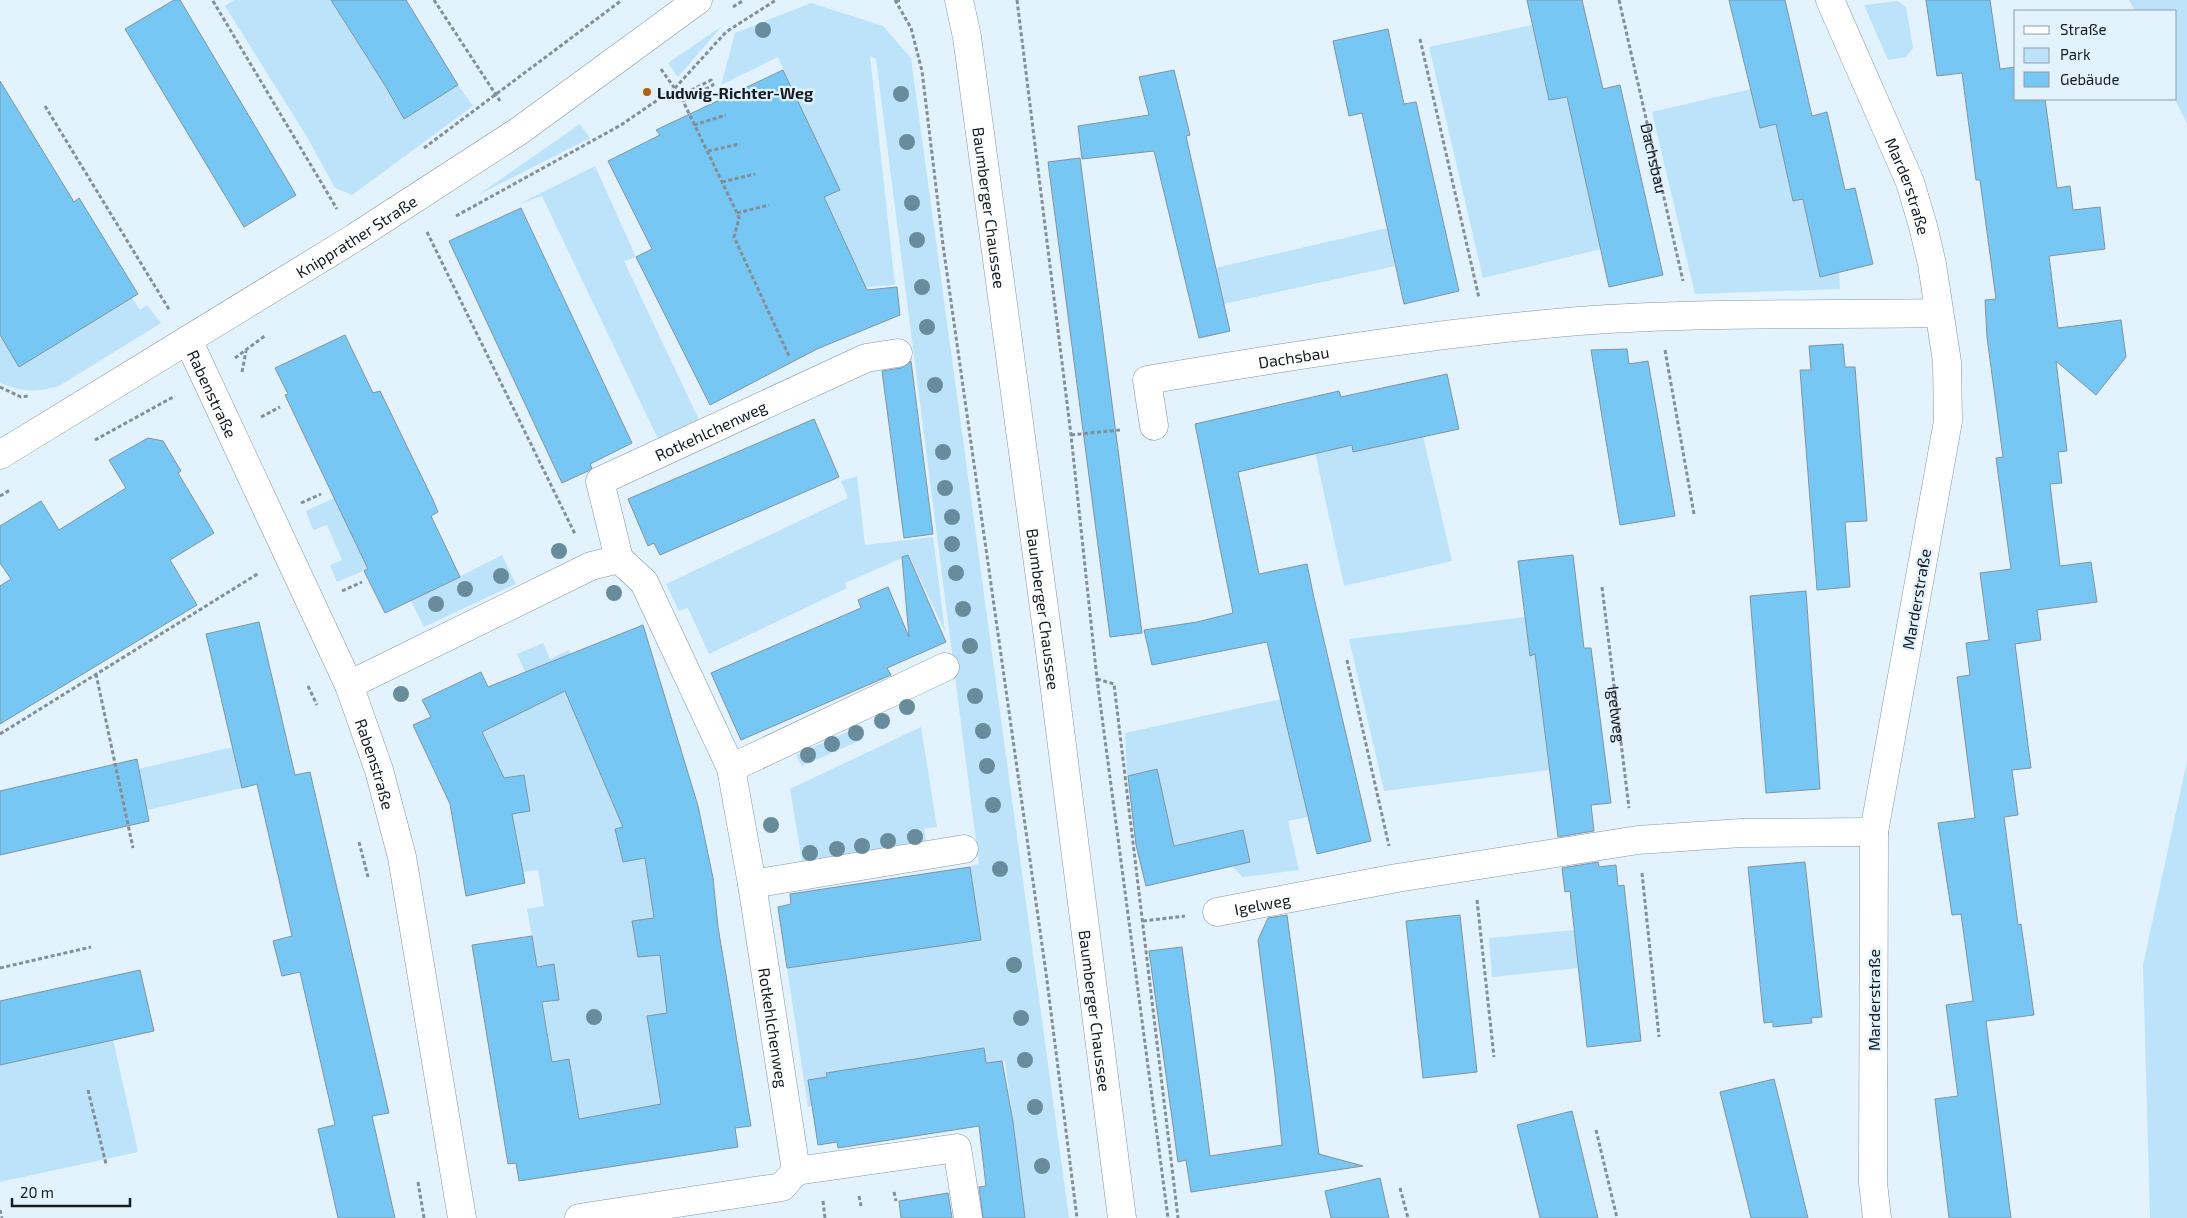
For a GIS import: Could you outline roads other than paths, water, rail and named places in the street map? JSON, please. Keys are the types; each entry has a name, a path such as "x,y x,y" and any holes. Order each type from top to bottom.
{"street":[{"name":"Knipprather Straße","path":"0,455 354,238 519,131 698,0"},
{"name":"Baumberger Chaussee","path":"959,0 967,37 1052,667 1122,1218"},
{"name":"Marderstraße","path":"1830,0 1910,182 1932,264 1946,362 1948,421 1874,832 1873,1183 1877,1218"},
{"name":"Dachsbau","path":"1154,426 1147,380 1310,353 1487,330 1581,321 1691,316 1939,313"},
{"name":"Rabenstraße","path":"188,340 348,684 379,770 402,857 462,1218"},
{"name":"Rotkehlchenweg","path":"796,1171 752,884 731,768 644,582 619,559 600,481 866,358 898,353"},
{"path":"348,684 591,566 619,559"},
{"path":"731,768 945,667"},
{"name":"Igelweg","path":"1218,912 1397,878 1635,840 1740,833 1874,832"},
{"path":"752,884 964,849"},
{"path":"579,1218 782,1187 796,1171 957,1148 968,1218"}],"place":[{"name":"Ludwig-Richter-Weg","path":"647,92"}]}
